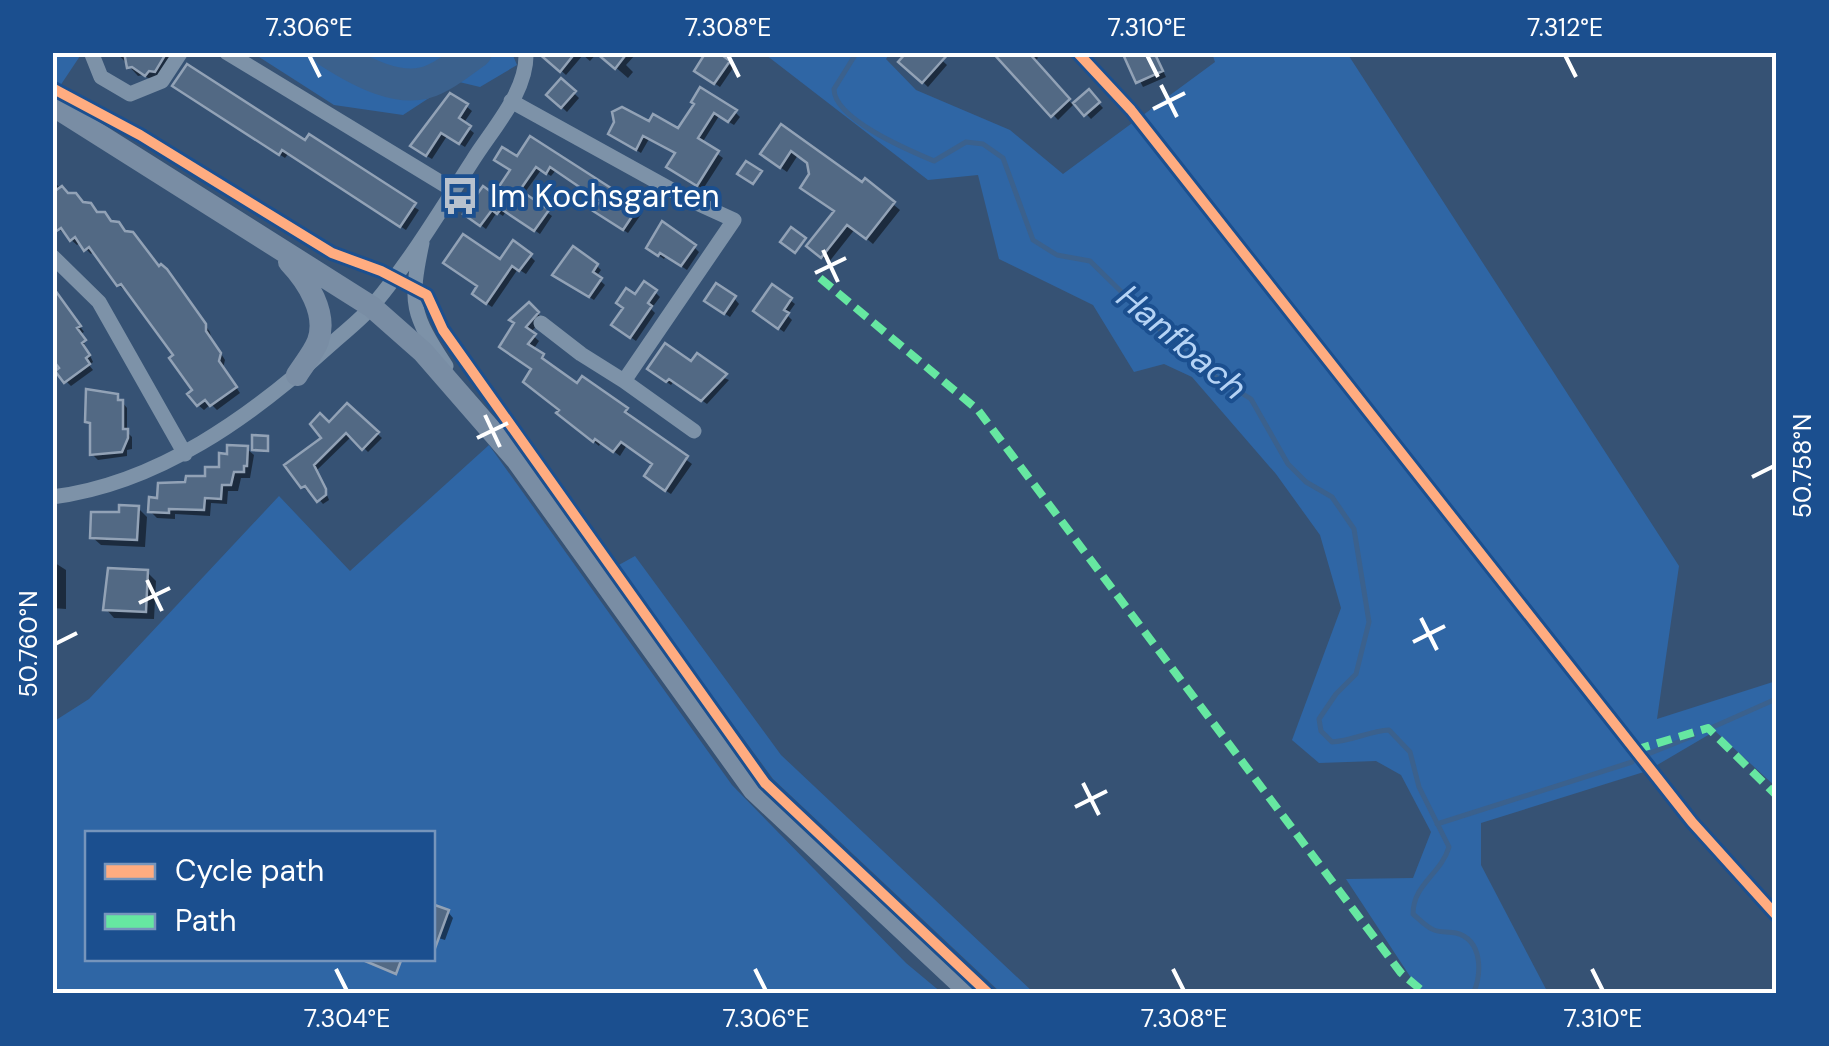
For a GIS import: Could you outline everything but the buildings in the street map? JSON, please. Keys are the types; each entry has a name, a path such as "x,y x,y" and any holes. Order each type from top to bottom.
{"main road":[{"path":"52,105 372,307 423,352 517,460 754,790 972,994"},
{"path":"269,241 302,275 319,310 319,340 297,375"}],"street":[{"path":"92,52 101,77 130,94 162,81 181,52"},
{"path":"226,52 453,190"},
{"path":"52,498 94,492 185,454 297,375 372,307 511,101 526,74 526,52"},
{"path":"1077,52 1131,110"},
{"path":"511,101 690,200 734,220 624,381"},
{"path":"423,234 412,288 415,309 470,404"},
{"path":"52,256 99,302 185,454"},
{"path":"541,322 580,354 694,431"}],"shaded area":[{"path":"395,52 403,56 512,53 517,65 480,87 455,81 403,115 334,105 253,53"},
{"path":"52,53 82,53 58,89 53,86"},
{"path":"730,53 890,53 886,59 916,90 1010,130 1063,174 1215,62 1212,53 1347,53 1679,566 1657,719 1776,681 1776,787 1715,731 1647,771 1481,823 1481,865 1548,993 1421,993 1346,879 1413,878 1431,832 1401,775 1376,761 1319,763 1292,740 1341,608 1320,535 1276,474 1192,377 1164,364 1134,372 1093,305 999,259 978,175 928,180 766,55"},
{"path":"489,445 732,785 906,963 942,993 53,994 53,722 89,699 279,496 350,571"},
{"path":"635,556 781,755 1034,993 1001,993 773,779 617,566"}],"waterway":[{"name":"Hanfbach","path":"329,52 380,79 408,84 440,76 476,52"},
{"name":"Hanfbach","path":"857,52 834,89 846,111 874,132 934,161 966,142 983,144 1003,158 1033,240 1057,255 1090,261 1195,364 1251,399 1288,464 1306,482 1332,497 1354,529 1369,622 1356,674 1319,719 1321,731 1332,742 1389,730 1410,752 1419,787 1449,847 1422,887 1413,914 1434,930 1456,933 1471,943 1479,968 1473,994"},
{"path":"1713,727 1776,699"},
{"path":"1648,754 1693,736"},
{"path":"1437,824 1632,762"}],"marked path":[{"path":"820,278 978,410 1401,973 1426,994"},
{"path":"1635,750 1708,728 1776,795"}],"cycle path":[{"path":"1077,52 1131,110 1692,822 1776,915"},
{"path":"52,88 140,135 332,253 381,271 427,295 443,330 765,783 989,994"}],"place":[{"name":"Im Kochsgarten","path":"460,196"}]}
